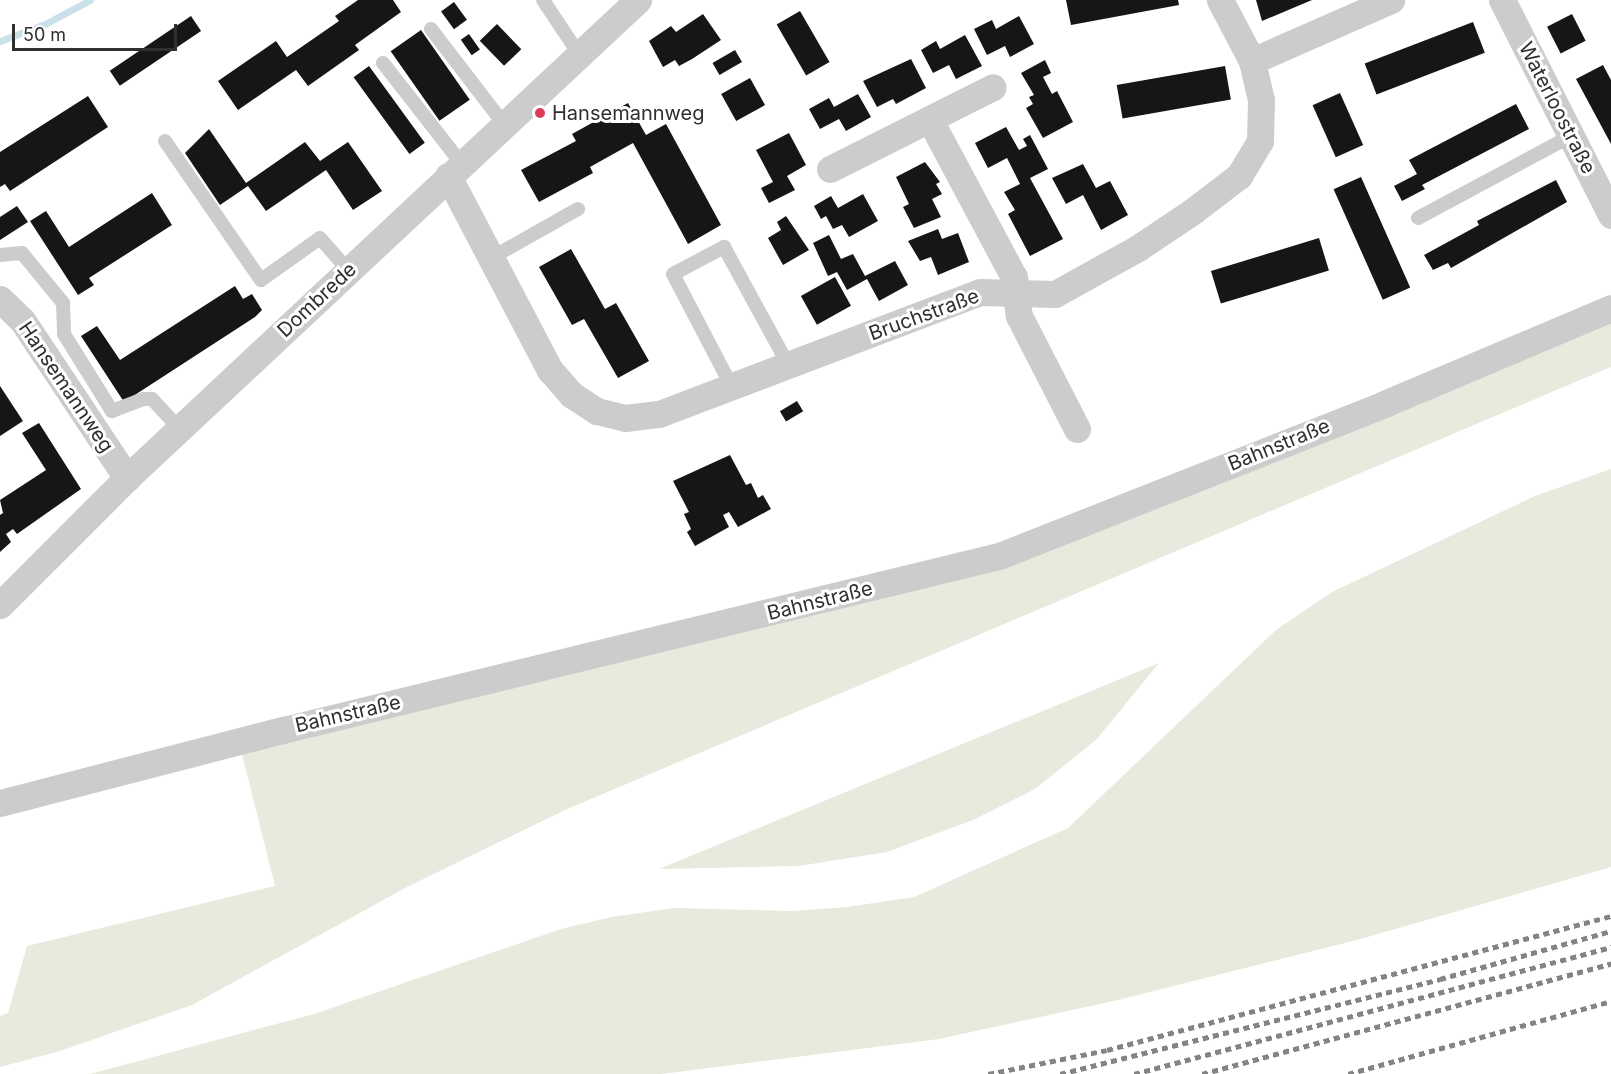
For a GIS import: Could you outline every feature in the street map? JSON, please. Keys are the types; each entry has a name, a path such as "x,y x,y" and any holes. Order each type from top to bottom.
{"street":[{"name":"Dombrede","path":"0,605 127,478 503,123 638,0"},
{"name":"Bruchstraße","path":"454,170 491,258 550,369 572,395 597,411 625,418 659,414 980,292 1055,294 1138,248 1239,176 1260,141 1261,100 1252,62 1220,0"},
{"path":"1252,62 1391,0"},
{"name":"Waterloostraße","path":"1502,0 1611,215"},
{"path":"830,169 993,87"},
{"path":"930,120 1014,277 1019,316 1077,429"},
{"name":"Hansemannweg","path":"0,299 22,320 42,350 102,419 127,478"},
{"name":"Bahnstraße","path":"0,803 283,730 999,556 1384,404 1611,308"}],"lane":[{"path":"543,0 579,54"},
{"path":"431,28 503,123"},
{"path":"383,63 454,170"},
{"path":"1418,218 1571,136"},
{"path":"165,141 261,280 320,238 348,270"},
{"path":"491,258 578,209"},
{"path":"732,387 673,273 724,247 789,366"},
{"path":"0,255 22,253 63,303 64,334 102,419 143,399 152,399 180,429"},
{"path":"42,350 64,334"}],"shaded area":[{"path":"1611,317 1611,367 565,810 405,888 192,1005 60,1051 0,1067 0,1016 8,1013 27,946 275,886 241,750 999,556"},
{"path":"1611,469 1611,867 1357,940 1118,1000 939,1039 662,1074 90,1074 314,1014 561,929 611,917 675,908 793,911 847,907 914,897 1068,828 1276,630 1332,592 1535,496"},
{"path":"1159,663 1096,740 1035,789 973,820 887,852 799,866 659,869"}],"building":[{"path":"358,0 393,0 401,12 355,45 359,50 308,86 296,70 238,110 218,81 276,41 287,57 339,21 335,16"},
{"path":"1066,0 1178,0 1179,5 1071,25"},
{"path":"1256,0 1312,0 1262,21"},
{"path":"454,2 467,20 454,29 441,11"},
{"path":"800,11 830,62 806,76 777,24"},
{"path":"703,14 721,40 679,66 675,60 663,67 649,41 671,26 676,32"},
{"path":"1572,14 1586,41 1561,53 1547,27"},
{"path":"191,16 201,31 120,86 110,71"},
{"path":"1019,16 1034,44 1010,57 1005,46 987,55 974,29 992,20 996,29"},
{"path":"1473,22 1485,53 1377,94 1365,64"},
{"path":"497,24 521,49 504,66 480,41"},
{"path":"421,30 470,100 439,121 391,51"},
{"path":"469,34 480,50 472,55 461,40"},
{"path":"965,35 982,66 956,79 949,65 933,73 921,50 936,41 940,49"},
{"path":"735,50 742,62 719,75 712,63"},
{"path":"911,59 926,88 896,104 893,99 877,107 863,81"},
{"path":"1045,60 1051,73 1043,77 1052,94 1057,91 1073,122 1043,138 1026,108 1033,104 1029,97 1034,95 1021,73"},
{"path":"1603,65 1611,80 1611,144 1576,79"},
{"path":"369,66 425,143 409,154 354,77"},
{"path":"1225,66 1231,99 1123,119 1117,85"},
{"path":"750,78 765,105 736,121 721,94"},
{"path":"1340,93 1363,145 1336,157 1313,105"},
{"path":"858,94 871,117 846,131 839,119 820,129 809,109 829,98 834,107"},
{"path":"88,96 108,127 10,191 5,184 0,187 0,152"},
{"path":"628,103 646,135 666,124 721,225 688,244 633,143 590,167 593,173 539,202 521,170 576,141 572,134"},
{"path":"1516,104 1529,129 1422,185 1425,189 1402,201 1394,186 1417,174 1409,160"},
{"path":"1006,127 1019,150 1027,146 1023,139 1030,135 1048,169 1030,178 1063,239 1030,256 1008,214 1015,210 1004,192 1020,184 1007,158 988,168 975,143"},
{"path":"209,129 246,183 305,142 320,161 348,142 382,191 353,210 326,170 266,211 248,186 220,205 185,153"},
{"path":"789,133 806,165 787,176 795,190 769,203 761,188 773,182 756,150"},
{"path":"925,162 940,182 936,184 942,194 932,199 941,217 914,228 903,207 909,204 896,177"},
{"path":"1083,164 1096,188 1110,181 1128,215 1101,230 1083,195 1066,204 1052,178"},
{"path":"1361,177 1410,288 1383,300 1334,189"},
{"path":"1556,180 1567,202 1451,268 1448,263 1433,270 1424,255 1479,225 1477,221"},
{"path":"152,193 172,225 89,278 94,285 78,295 30,221 46,211 69,247"},
{"path":"863,194 878,221 849,237 842,225 833,229 826,216 821,219 814,206 831,196 838,208"},
{"path":"17,206 28,222 0,240 0,217"},
{"path":"786,216 809,250 783,265 768,238 781,230 777,222"},
{"path":"938,229 942,239 958,233 969,262 938,275 931,257 920,261 908,241"},
{"path":"829,235 841,259 853,254 865,276 895,261 908,285 879,301 867,279 847,290 837,272 828,276 813,243"},
{"path":"1319,238 1329,271 1221,304 1211,271"},
{"path":"571,249 605,309 616,303 649,361 618,378 584,319 572,325 539,267"},
{"path":"835,277 851,306 817,325 801,296"},
{"path":"235,286 243,299 252,294 262,310 255,317 124,402 81,336 97,326 120,360"},
{"path":"0,386 23,421 0,436"},
{"path":"797,401 803,411 786,422 780,411"},
{"path":"39,423 81,489 17,534 13,529 6,534 11,542 0,552 0,515 3,513 0,500 46,470 22,433"},
{"path":"730,455 746,485 751,483 758,498 763,495 771,509 738,527 729,512 723,515 729,527 695,546 687,532 691,529 684,514 689,512 673,481"}],"waterway":[{"path":"0,41 45,24 90,0"}],"railway":[{"path":"988,1074 1107,1050 1611,916"},
{"path":"1060,1074 1440,979 1611,931"},
{"path":"1134,1074 1611,947"},
{"path":"1202,1074 1611,964"},
{"path":"1348,1074 1611,1001"}],"place":[{"name":"Hansemannweg","path":"540,113"}]}
